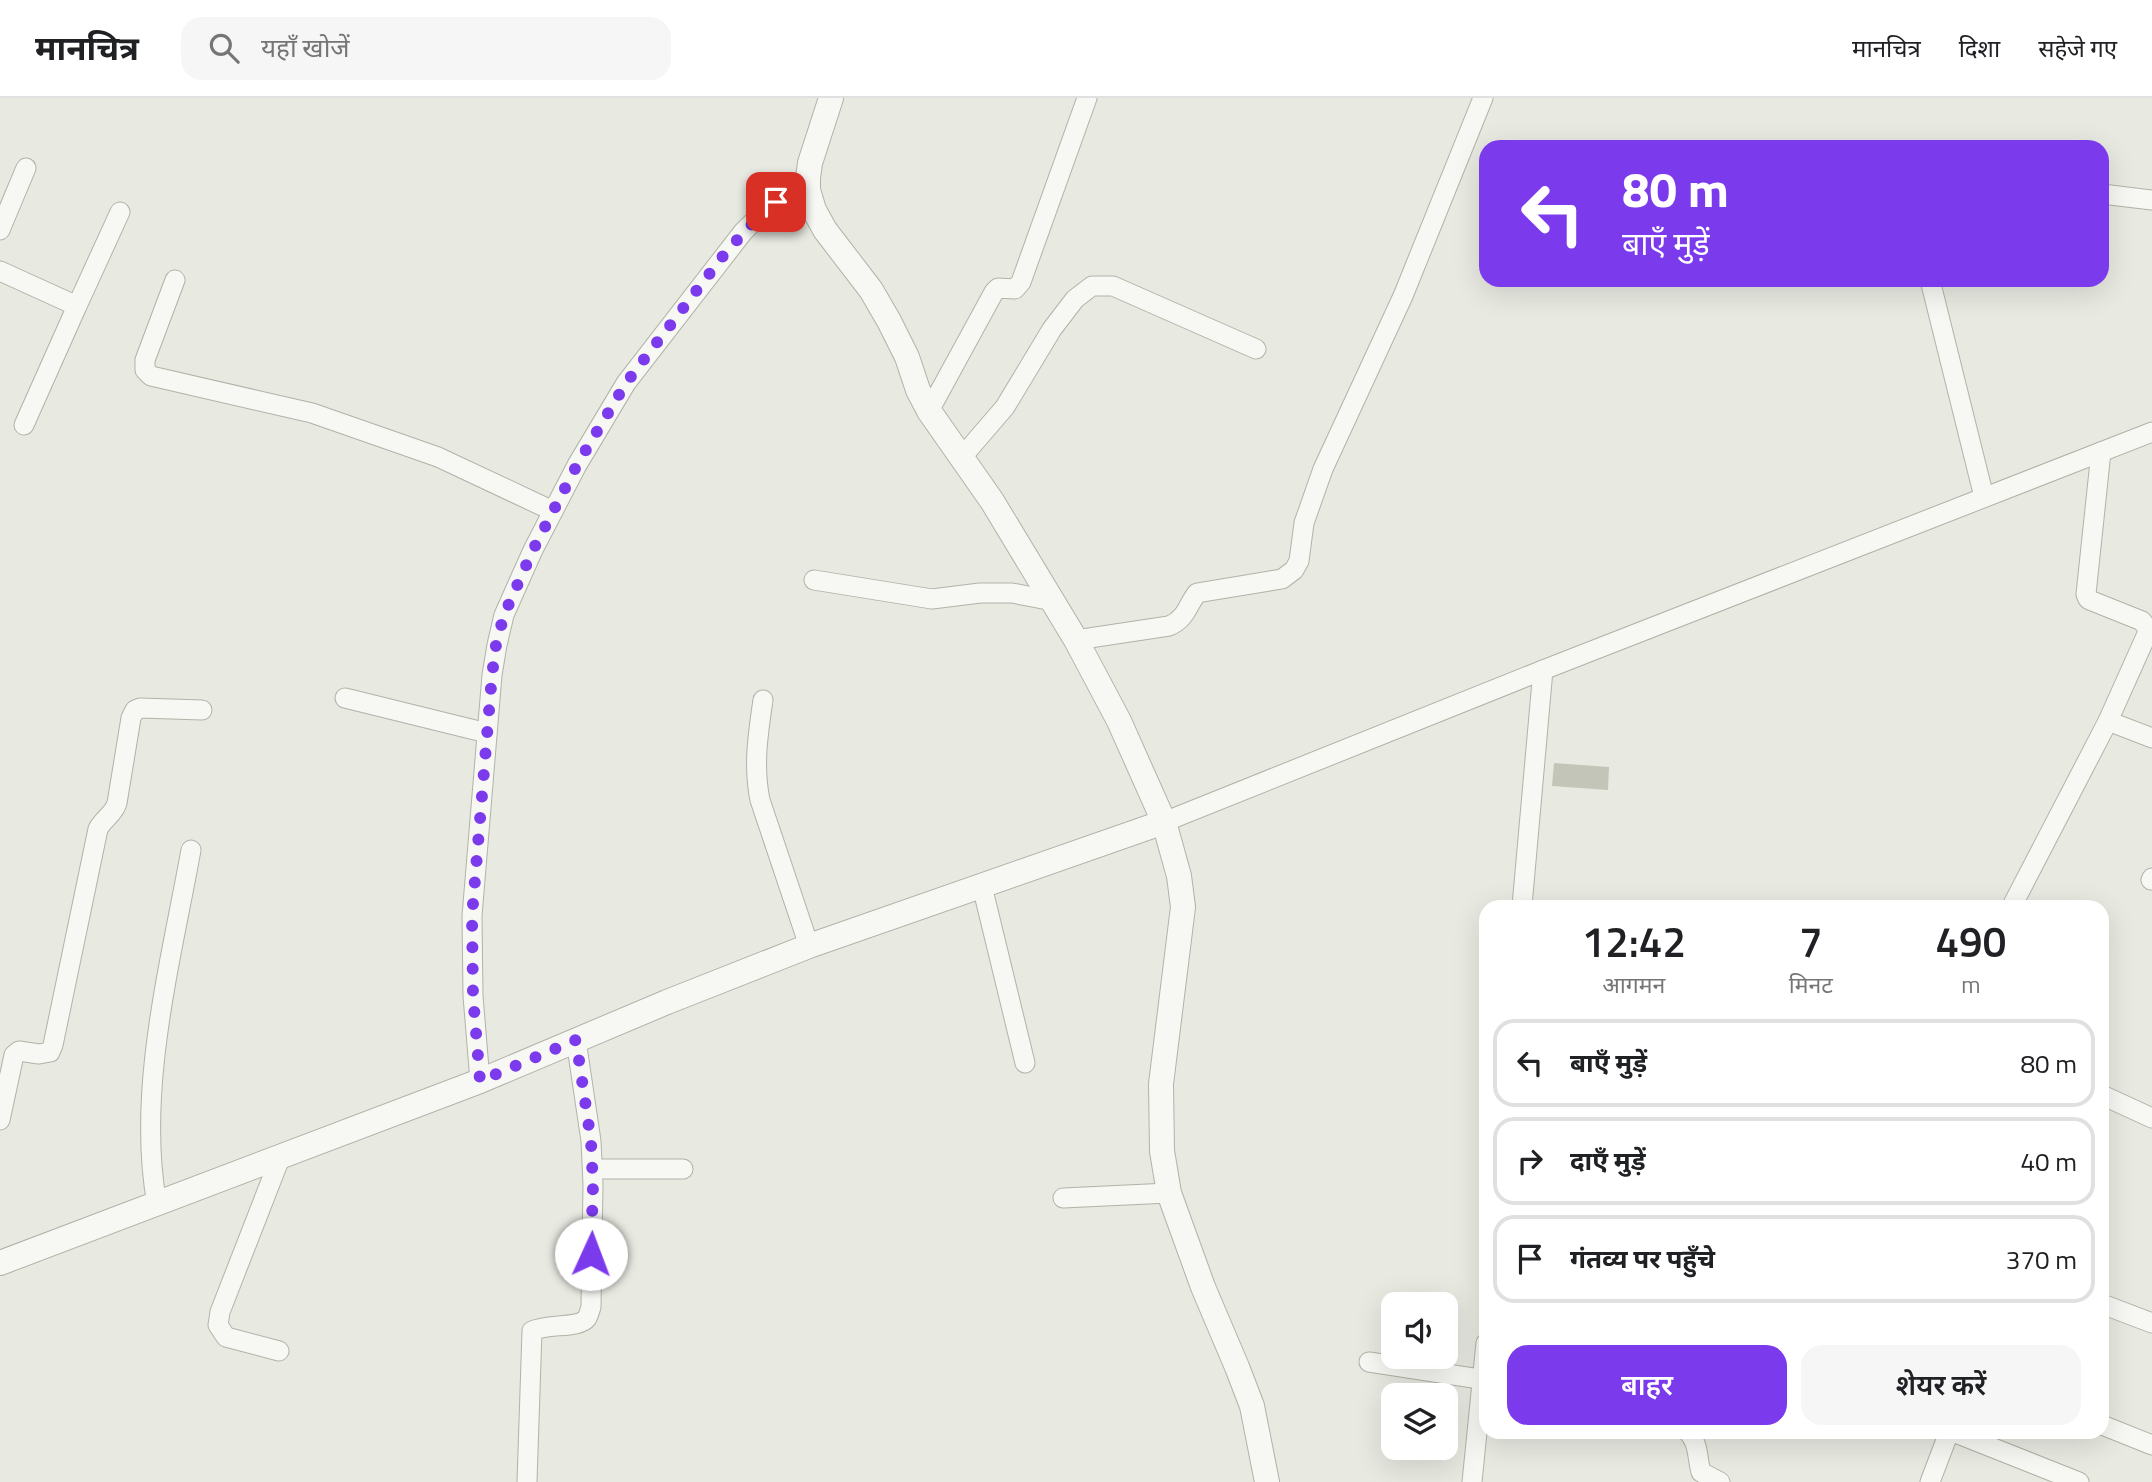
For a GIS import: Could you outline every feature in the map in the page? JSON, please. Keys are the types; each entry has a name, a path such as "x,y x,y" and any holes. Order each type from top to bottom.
{"street":[{"path":"831,98 810,163 808,190 819,220 872,290 906,356 929,411 992,501 1076,640 1119,721 1164,822 1179,876 1183,907 1161,1084 1162,1151 1169,1193 1203,1287 1252,1406 1268,1482"},
{"path":"929,411 994,292 998,288 1014,289 1021,282 1087,98"},
{"path":"1076,640 1169,625 1178,622 1185,615 1198,593 1282,579 1294,570 1299,561 1308,510 1323,469 1408,283 1483,98"},
{"path":"0,230 26,168"},
{"path":"480,1081 473,996 472,916 496,645 504,615 577,465 626,383 726,252 764,211 776,202 808,190"},
{"path":"2109,195 2152,200"},
{"path":"24,425 120,212"},
{"path":"0,271 77,306"},
{"path":"175,280 145,360 145,370 151,376 313,413 438,457 553,511"},
{"path":"962,457 1005,407 1052,329 1075,299 1092,286 1113,286 1256,349"},
{"path":"1932,287 1984,498"},
{"path":"0,1263 480,1081 809,946 1164,822 1543,670 2152,432"},
{"path":"2015,900 2108,721 2148,629 2142,621 2092,601 2086,594 2101,452"},
{"path":"814,580 932,599 980,593 1012,593 1053,601"},
{"path":"1523,900 1543,670"},
{"path":"345,698 487,733"},
{"path":"763,700 755,754 755,779 809,946"},
{"path":"0,1120 14,1055 19,1051 46,1054 53,1045 98,829 102,821 115,811 131,718 135,710 140,708 202,710"},
{"path":"2108,721 2152,738"},
{"path":"157,1204 152,1177 152,1086 156,1048 191,850"},
{"path":"982,886 1026,1063"},
{"path":"527,1482 532,1331 540,1327 579,1324 586,1319 591,1307 593,1170 576,1040"},
{"path":"2109,1098 2152,1118"},
{"path":"279,1351 226,1337 218,1325 218,1318 280,1158"},
{"path":"593,1170 683,1169"},
{"path":"1063,1198 1169,1193"},
{"path":"2109,1307 2152,1323"},
{"path":"1370,1362 1479,1379"},
{"path":"1472,1482 1479,1422"},
{"path":"2109,1428 2152,1446"},
{"path":"1694,1439 1701,1472 1720,1482"},
{"path":"1930,1482 1948,1439"},
{"path":"1969,1439 2079,1482"}],"building":[{"path":"1554,763 1609,767 1608,790 1552,786"}],"route":[{"path":"591,1254 591,1141 576,1040 480,1081 473,996 472,916 482,779 496,645 504,615 533,550 577,465 626,383 726,252 764,211 776,202"}]}
